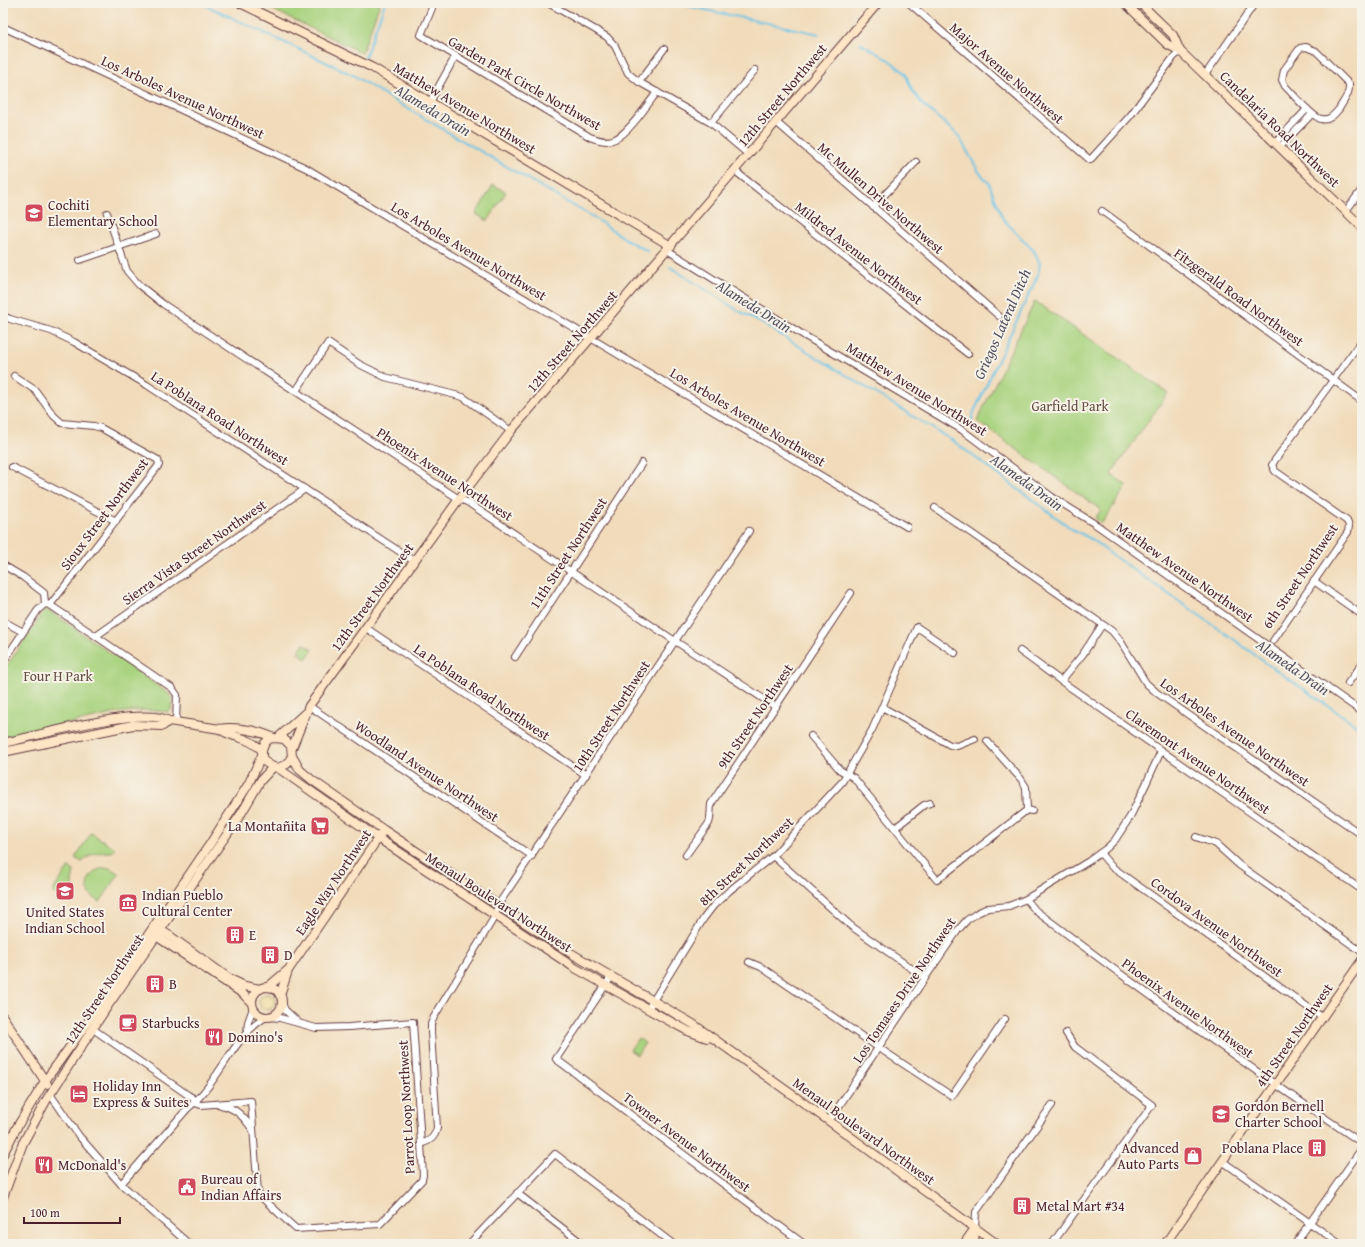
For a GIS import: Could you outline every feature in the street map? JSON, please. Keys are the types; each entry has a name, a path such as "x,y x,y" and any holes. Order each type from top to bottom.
{"main road":[{"name":"Matthew Avenue Northwest","path":"240,3 360,60 669,248"},
{"name":"12th Street Northwest","path":"276,737 308,709 459,499 511,431 878,3"},
{"name":"Candelaria Road Northwest","path":"1125,3 1166,44 1180,51 1362,227"},
{"name":"Candelaria Road Northwest","path":"1140,3 1173,35 1180,51"},
{"name":"12th Street Northwest","path":"292,752 308,709"},
{"path":"3,743 95,722 135,717 162,718 172,722 220,729 227,728 264,733 276,737 288,742 292,752 287,764 276,768 265,762 262,752 249,741 234,735 226,734 220,729"},
{"path":"3,752 133,725 163,726 172,722"},
{"path":"262,752 265,743 276,737"},
{"name":"12th Street Northwest","path":"3,1197 28,1132 50,1094 156,932 248,785 262,752"},
{"name":"Menaul Boulevard Northwest","path":"292,752 300,770 305,775 384,830 569,952 693,1024 997,1244"},
{"name":"12th Street Northwest","path":"3,1154 17,1126 45,1081 156,932 241,814 261,780 276,768"},
{"name":"Menaul Boulevard Northwest","path":"276,768 378,838 575,968 688,1032 715,1041"},
{"name":"Eagle Way Northwest","path":"264,988 289,969 384,830"},
{"path":"156,932 230,979 245,986 277,991 281,999 278,1012 268,1017 258,1014 242,993 156,932"},
{"name":"4th Street Northwest","path":"1168,1243 1222,1161 1362,960"},
{"name":"Eagle Way Northwest","path":"281,999 289,969"},
{"path":"252,1005 254,995 264,988"},
{"path":"3,1017 45,1081 50,1094"},
{"path":"964,1244 975,1228"},
{"path":"974,1244 975,1228"}],"street":[{"name":"Garden Park Circle Northwest","path":"434,3 421,35 590,137 602,141 615,140 625,132 657,92"},
{"path":"548,3 607,38 615,46 628,73 639,82 711,123 749,155"},
{"name":"Major Avenue Northwest","path":"910,3 1090,160 1130,116 1173,58 1180,51"},
{"path":"1205,75 1255,3"},
{"name":"Los Arboles Avenue Northwest","path":"3,27 306,168 907,527"},
{"path":"1306,47 1316,51 1349,84 1348,95 1334,116 1322,120 1310,112 1285,86 1282,80 1284,70 1300,48 1306,47"},
{"path":"639,82 664,49"},
{"path":"430,102 456,56"},
{"path":"711,123 755,70"},
{"path":"1277,145 1310,112"},
{"name":"Mc Mullen Drive Northwest","path":"776,122 999,316"},
{"path":"872,207 916,162"},
{"name":"Mildred Avenue Northwest","path":"735,171 968,354"},
{"path":"1346,211 1362,189"},
{"name":"Fitzgerald Road Northwest","path":"1102,211 1362,401"},
{"name":"Phoenix Avenue Northwest","path":"107,213 127,271 139,285 163,304 776,707"},
{"path":"80,260 119,248 156,234"},
{"name":"Matthew Avenue Northwest","path":"669,248 805,336 962,430 1052,497 1099,527 1362,712"},
{"name":"La Poblana Road Northwest","path":"3,316 51,331 147,385 414,561"},
{"path":"1333,380 1362,340"},
{"path":"296,391 328,343 359,364 385,377 463,397 511,431"},
{"name":"Sioux Street Northwest","path":"3,662 38,610 48,604 116,521 159,465 158,460 101,428 62,423 54,416 35,390 14,376"},
{"name":"6th Street Northwest","path":"1273,641 1348,532 1350,526 1347,521 1275,471 1272,465 1333,380"},
{"name":"11th Street Northwest","path":"515,657 642,463"},
{"path":"12,467 116,521"},
{"name":"Sierra Vista Street Northwest","path":"96,636 305,489"},
{"name":"Los Arboles Avenue Northwest","path":"935,508 1112,631 1121,642 1146,683 1157,693 1362,835"},
{"name":"10th Street Northwest","path":"421,1143 431,1140 436,1133 437,1128 431,1024 434,1017 495,916 498,905 749,531"},
{"path":"3,565 24,577 44,593 48,604 172,688 177,695 172,722"},
{"path":"1314,581 1362,615"},
{"name":"9th Street Northwest","path":"686,854 709,823 711,804 851,593"},
{"path":"3,621 23,632"},
{"path":"1062,681 1083,654 1102,625"},
{"name":"8th Street Northwest","path":"648,1010 704,918 714,905 773,856 835,790 847,774 872,730 917,627 955,653"},
{"name":"La Poblana Road Northwest","path":"366,628 586,776"},
{"name":"Claremont Avenue Northwest","path":"1020,651 1161,751 1362,890"},
{"path":"1348,683 1362,664"},
{"path":"882,707 950,745 957,746 975,739"},
{"name":"Woodland Avenue Northwest","path":"308,709 532,856"},
{"path":"811,736 840,770 854,778 937,880 1030,810 1026,787 987,741"},
{"name":"Los Tomases Drive Northwest","path":"829,1121 958,930 967,920 977,913 988,908 1010,906 1026,899 1089,861 1115,840 1122,831 1161,751"},
{"path":"895,828 924,805 930,803"},
{"path":"1196,837 1216,844 1239,865 1362,952"},
{"name":"Cordova Avenue Northwest","path":"1100,853 1112,867 1323,1018"},
{"path":"773,856 850,926 925,978"},
{"name":"Phoenix Avenue Northwest","path":"1026,899 1036,911 1122,976 1275,1085 1362,1143"},
{"path":"749,962 761,967 878,1048 952,1096 1005,1019"},
{"path":"605,986 611,977"},
{"name":"Towner Avenue Northwest","path":"605,986 556,1059 804,1244"},
{"path":"281,999 285,1010 300,1024"},
{"path":"247,1032 252,1005"},
{"path":"121,1184 188,1108 195,1103 247,1032 268,1017 280,1018 300,1024"},
{"name":"Parrot Loop Northwest","path":"195,1103 201,1105 251,1101 259,1196 296,1229 380,1224 422,1180 423,1175 413,1022 322,1028 300,1024"},
{"path":"93,1029 193,1098 195,1103"},
{"path":"1052,1244 1152,1104 1075,1047 1066,1033"},
{"path":"50,1094 79,1136 121,1184 189,1244"},
{"path":"216,1104 228,1106 235,1110 246,1120 253,1131"},
{"path":"975,1228 976,1212 1052,1105"},
{"path":"1295,1244 1362,1148"},
{"path":"469,1244 517,1192 555,1154 674,1244"},
{"path":"1222,1161 1340,1244"},
{"path":"517,1192 583,1244"}],"green space":[{"path":"259,3 380,3 362,53"},
{"path":"493,185 506,192 488,221 476,214"},
{"name":"Garfield Park","path":"1035,301 1168,393 1111,474 1127,486 1102,523 1095,518 1101,510 977,421"},
{"name":"Four H Park","path":"45,610 51,612 168,693 172,699 171,710 168,712 145,710 123,712 3,737 3,671"},
{"path":"303,644 312,649 306,659 298,652"},
{"path":"91,833 115,848 112,852 92,855 82,862 75,858"},
{"path":"69,867 74,871 72,881 74,892 66,902 52,892"},
{"path":"102,868 110,868 119,874 100,902 89,892 87,883 94,873"},
{"path":"638,1038 645,1043 637,1055 630,1050"}],"sand":[{"path":"264,994 270,994 275,999 273,1008 270,1010 264,1010 259,1005 259,999"}],"waterway":[{"name":"Alameda Drain","path":"201,3 353,75 596,219 627,240 647,251"},
{"path":"365,57 385,3"},
{"name":"Griegos Lateral Ditch","path":"673,3 819,34"},
{"name":"Griegos Lateral Ditch","path":"860,43 889,60 905,73 912,90 922,104 958,135 979,172 989,183 1003,219 1034,251 1040,264 1038,275 973,414 971,424 974,429 984,437"},
{"name":"Alameda Drain","path":"670,267 739,311 758,321 953,441 1072,529 1091,539 1267,664 1362,729"}],"place":[{"name":"Cochiti Elementary School","path":"34,213"},
{"name":"La Montañita","path":"320,826"},
{"name":"United States Indian School","path":"65,891"},
{"name":"Indian Pueblo Cultural Center","path":"128,903"},
{"name":"E","path":"235,935"},
{"name":"D","path":"270,955"},
{"name":"B","path":"155,984"},
{"name":"Starbucks","path":"128,1023"},
{"name":"Domino's","path":"214,1037"},
{"name":"Holiday Inn Express & Suites","path":"79,1094"},
{"name":"Gordon Bernell Charter School","path":"1221,1114"},
{"name":"Poblana Place","path":"1317,1148"},
{"name":"Advanced Auto Parts","path":"1193,1156"},
{"name":"McDonald's","path":"44,1165"},
{"name":"Bureau of Indian Affairs","path":"187,1187"},
{"name":"Metal Mart #34","path":"1022,1206"}]}
